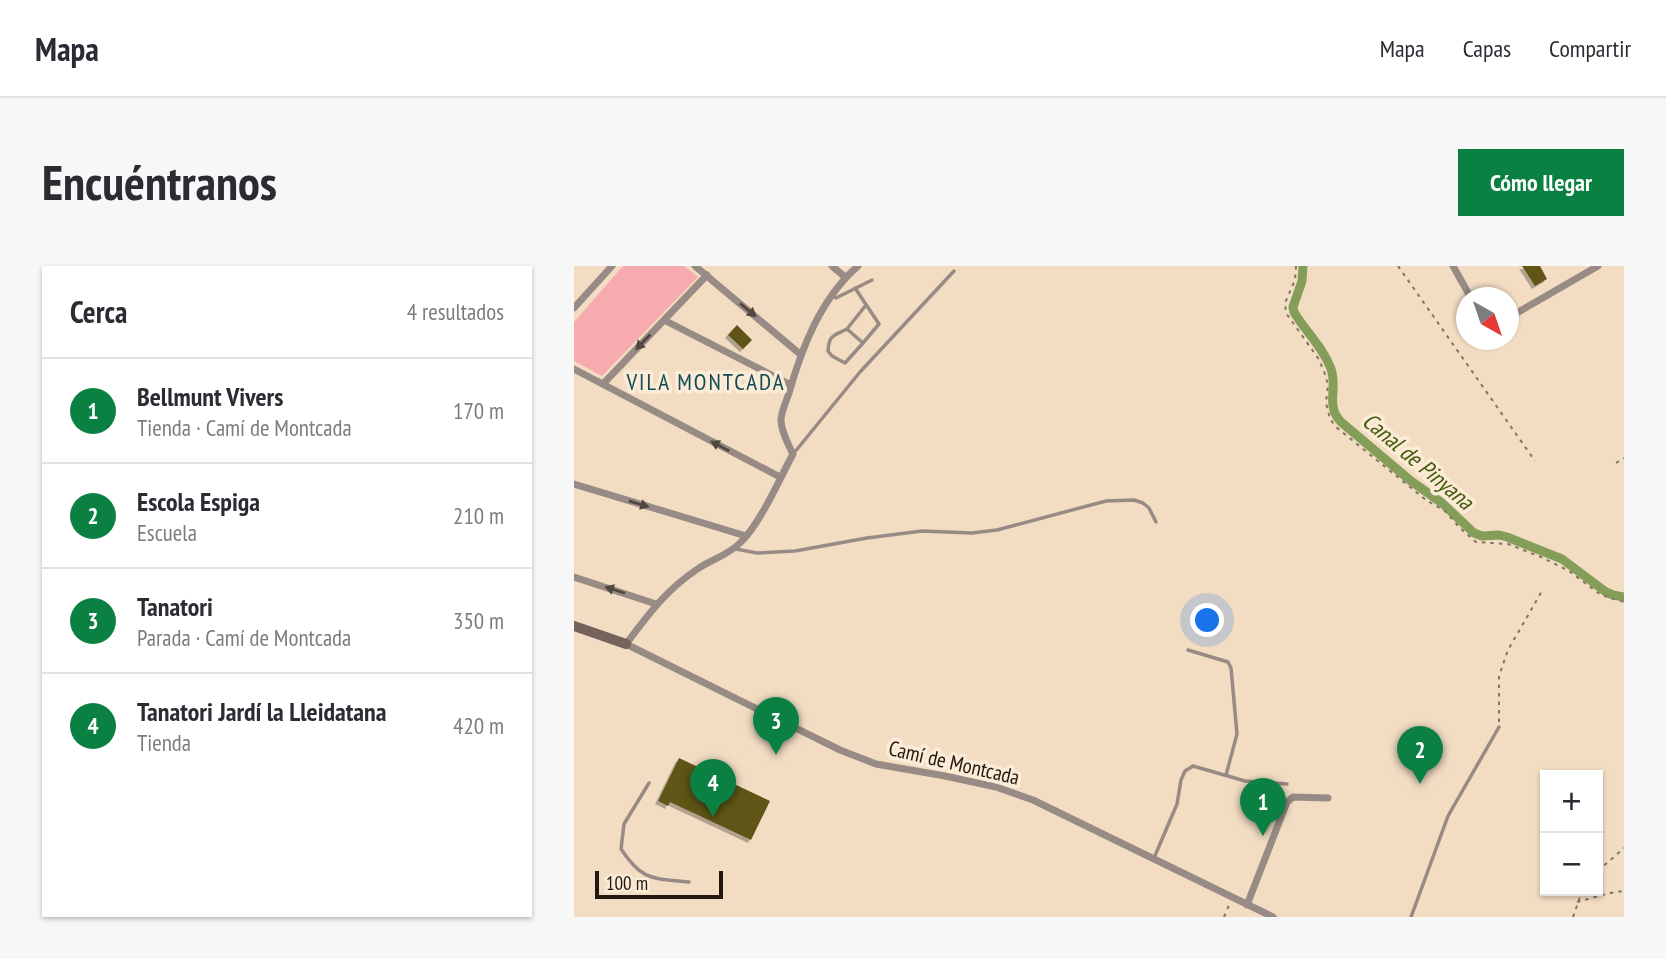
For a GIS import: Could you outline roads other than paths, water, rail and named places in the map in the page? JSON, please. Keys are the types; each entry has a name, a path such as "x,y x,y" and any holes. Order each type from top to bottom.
{"street":[{"path":"574,308 612,266"},
{"path":"695,266 800,354"},
{"path":"832,266 845,277"},
{"path":"574,626 626,644 656,604 677,584 697,569 734,549 746,537 793,454 781,418 800,354 826,302 845,277 858,266"},
{"path":"1454,266 1465,287"},
{"path":"1519,312 1598,266"},
{"path":"603,384 707,275"},
{"path":"664,320 791,385"},
{"path":"574,369 780,477"},
{"path":"574,484 746,537"},
{"path":"574,577 656,604"},
{"name":"Camí de Montcada","path":"626,644 840,750 876,764 996,787 1033,800 1273,917"},
{"path":"1247,905 1287,802 1293,797 1328,798"}],"lane":[{"path":"793,454 860,372 954,271"},
{"path":"832,295 836,298 872,280"},
{"path":"855,288 879,324 845,363 828,351 828,341 847,329 866,305"},
{"path":"847,329 863,343"},
{"path":"734,549 757,553 795,551 922,531 972,533 997,530 1106,501 1134,500 1143,503 1149,508 1156,522"},
{"path":"1188,650 1228,662 1231,668 1237,734 1226,775"},
{"path":"1411,917 1448,816 1499,727"},
{"path":"1153,860 1177,804 1181,780 1185,771 1193,766 1245,781 1287,784"},
{"path":"649,783 624,824 621,849 632,866 649,877 689,882"}],"waterway":[{"name":"Canal de Pinyana","path":"1303,266 1294,312 1331,369 1334,409 1341,422 1411,481 1442,503 1474,533 1507,537 1562,559 1606,592 1624,597"}],"place":[{"name":"Tanatori","path":"776,755"},
{"name":"Escola Espiga","path":"1420,784"},
{"name":"Tanatori Jardí la Lleidatana","path":"713,817"},
{"name":"Bellmunt Vivers","path":"1263,836"}],"district":[{"name":"VILA MONTCADA","path":"706,382"}]}
